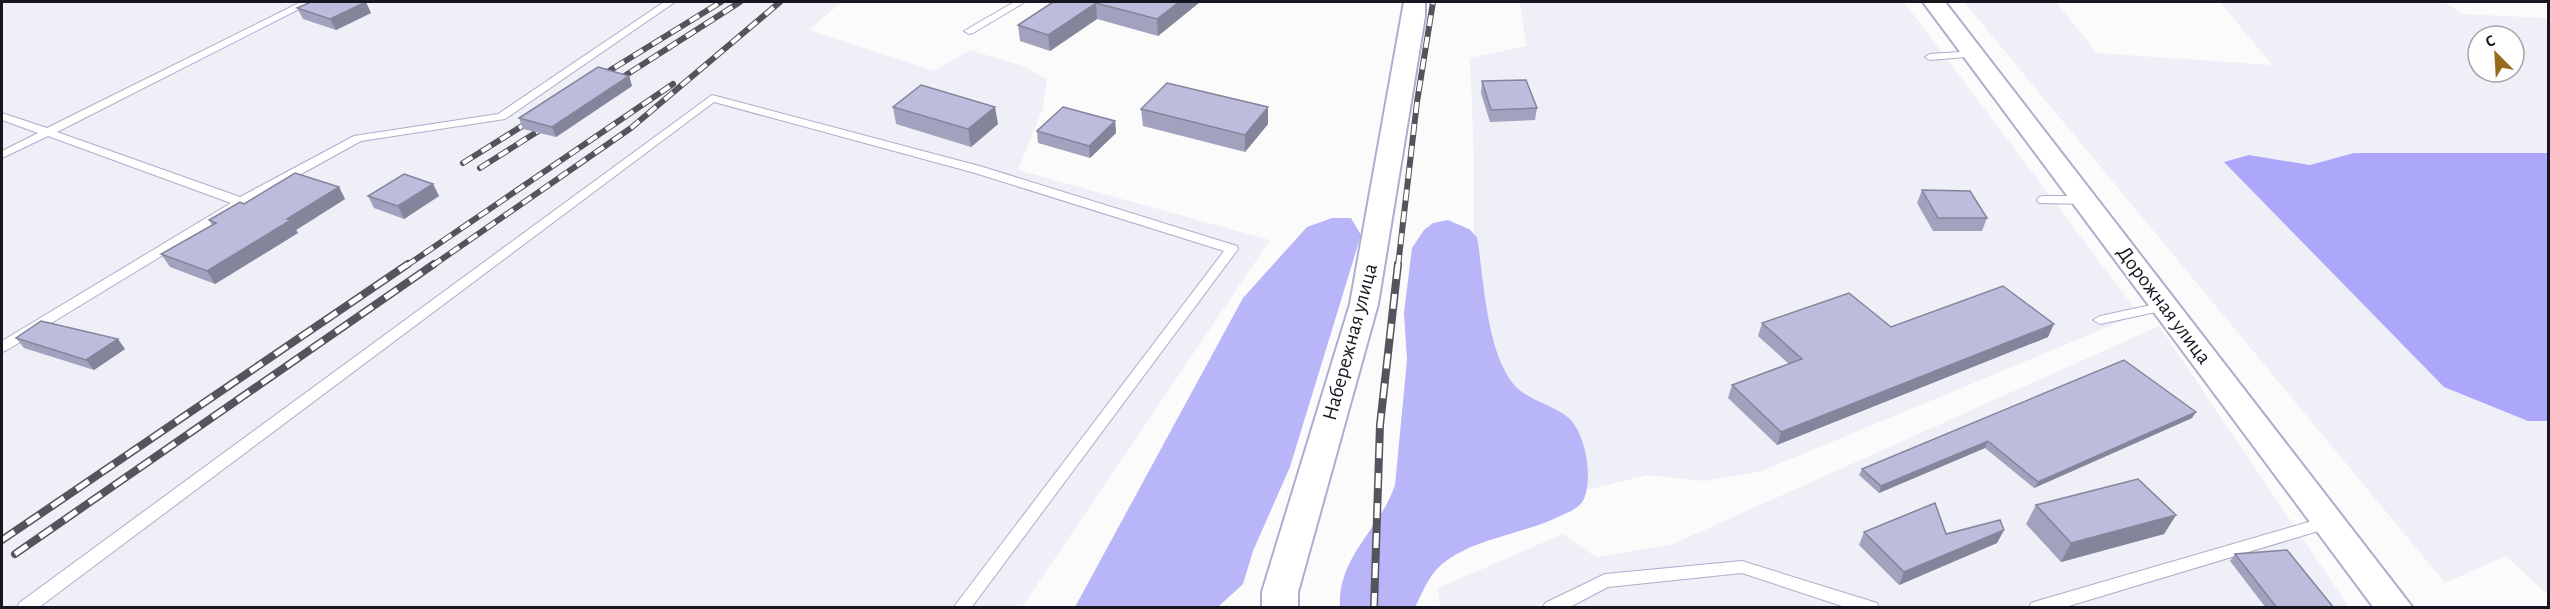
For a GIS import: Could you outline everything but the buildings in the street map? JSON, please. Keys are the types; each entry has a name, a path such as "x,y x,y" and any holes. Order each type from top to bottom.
{"street":[{"name":"Набережная улица","path":"1276,602 1364,304 1414,16 1414,2"},
{"name":"Дорожная улица","path":"1934,2 2395,608"}],"lane":[{"path":"2,155 308,2"},
{"path":"2,347 241,201 358,138 501,117 670,2"},
{"path":"969,31 1020,2"},
{"path":"1930,57 1974,54"},
{"path":"25,608 712,98 979,170 1232,249 961,608"},
{"path":"2,116 241,201"},
{"path":"2043,200 2085,200"},
{"path":"2100,320 2165,306"},
{"path":"2037,608 2329,522"},
{"path":"1551,608 1605,581 1742,567 1848,603 1871,608"}],"shaded area":[{"path":"2,2 842,2 809,30 934,71 970,50 1023,66 1047,79 1043,108 1018,170 1270,240 1022,607 2,607"},
{"path":"1520,2 1904,2 2139,314 1762,471 1705,481 1647,475 1530,504 1474,380 1474,161 1470,58 1526,46"},
{"path":"1964,2 2056,2 2097,53 2272,65 2220,2 2443,2 2463,14 2548,18 2548,595 2506,556 2445,583"},
{"path":"2354,153 2548,153 2548,421 2528,421 2444,387 2224,162 2249,155 2310,165"},
{"path":"1332,218 1351,218 1361,235 1290,467 1253,551 1243,584 1218,607 1075,607 1243,298 1307,227"},
{"path":"1448,220 1469,229 1477,237 1484,291 1495,347 1509,378 1521,391 1562,413 1575,425 1584,445 1588,468 1587,490 1582,502 1569,512 1544,523 1479,544 1449,558 1431,577 1415,607 1340,607 1345,573 1388,501 1395,485 1407,360 1404,313 1412,248 1424,230 1433,223"},
{"path":"2159,326 2349,607 1440,608 1438,588 1563,534 1596,557 1673,544"}],"railway":[{"path":"596,79 721,2"},
{"path":"612,84 740,2"},
{"path":"432,266 631,128 780,2"},
{"path":"1398,266 1417,102 1433,2"},
{"path":"406,266 673,84"},
{"path":"463,163 535,118"},
{"path":"480,168 551,123"},
{"path":"2,540 408,264"},
{"path":"15,554 434,264"},
{"path":"1374,608 1380,425 1398,264"}]}
